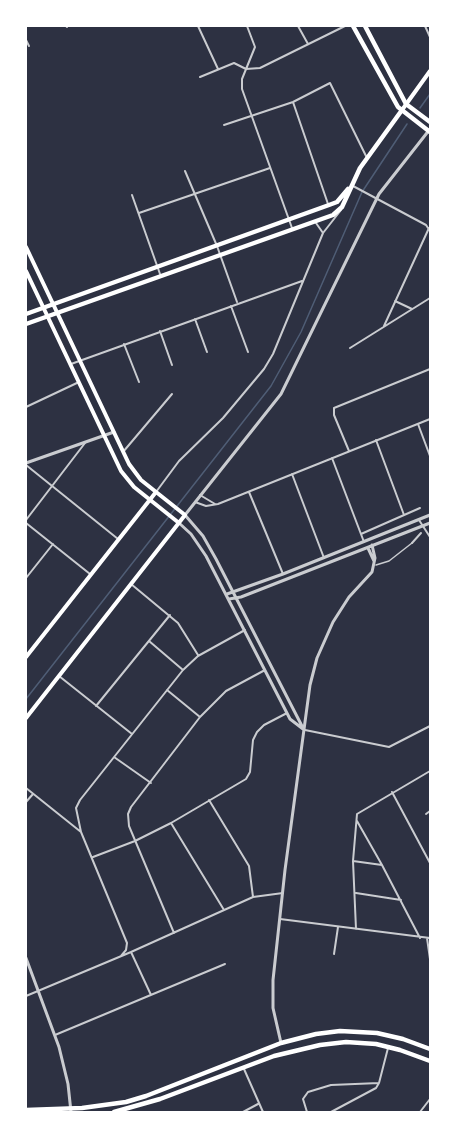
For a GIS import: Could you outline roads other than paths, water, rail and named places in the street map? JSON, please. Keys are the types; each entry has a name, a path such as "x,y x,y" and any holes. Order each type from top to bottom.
{"main road":[{"path":"353,26 398,107 430,131"},
{"path":"365,26 406,104 430,122"},
{"path":"26,324 333,215 342,207 367,158 430,71"},
{"path":"26,314 329,206 337,202 354,186"},
{"path":"26,247 123,452 137,475 185,515 177,521 26,718"},
{"path":"26,271 125,477 149,500 177,521"},
{"path":"26,657 27,651 156,492"},
{"path":"26,1110 71,1111 136,1100 281,1043 322,1033 364,1032 403,1039 430,1049"},
{"path":"114,1113 160,1099 274,1056 305,1048 346,1042 388,1046 430,1061"},
{"path":"281,1043 286,1047 305,1048"}],"street":[{"path":"198,26 218,69"},
{"path":"247,26 255,47 241,86 292,229"},
{"path":"298,26 308,45"},
{"path":"200,77 234,63 246,69 260,68 345,26"},
{"path":"425,26 430,37"},
{"path":"26,40 29,46"},
{"path":"224,125 293,102 330,83 367,158"},
{"path":"293,102 329,206"},
{"path":"304,730 203,536 185,515 281,394 377,198 384,186 430,131"},
{"path":"139,213 270,168"},
{"path":"185,171 217,246 237,304"},
{"path":"354,186 426,225 430,230 384,326"},
{"path":"132,195 160,276"},
{"path":"156,492 179,461 223,418 264,369 273,354 323,233 342,207"},
{"path":"314,221 323,233"},
{"path":"71,364 302,281"},
{"path":"350,348 430,298"},
{"path":"395,301 412,309"},
{"path":"231,306 248,352"},
{"path":"195,319 207,352"},
{"path":"160,331 172,365"},
{"path":"124,344 139,382"},
{"path":"350,451 334,415 334,408 430,369"},
{"path":"26,407 79,382"},
{"path":"123,452 172,394"},
{"path":"195,502 206,506 218,504 430,418"},
{"path":"418,424 430,456"},
{"path":"114,432 26,464 51,487 118,539"},
{"path":"376,440 404,515"},
{"path":"85,443 26,521 90,574"},
{"path":"332,458 364,542"},
{"path":"292,474 324,558"},
{"path":"249,492 283,574"},
{"path":"200,495 218,504"},
{"path":"361,534 420,508"},
{"path":"227,594 251,587 430,515"},
{"path":"419,520 430,537"},
{"path":"177,521 202,549 287,713 296,725 304,730 389,747 430,726"},
{"path":"229,599 237,598 430,523"},
{"path":"412,543 421,533"},
{"path":"26,578 53,544"},
{"path":"281,1043 272,999 309,686 322,645 339,611 375,566 370,546"},
{"path":"130,584 182,627 198,656"},
{"path":"96,706 170,615"},
{"path":"121,956 126,950 127,943 81,832 76,808 183,670 198,656 245,630"},
{"path":"149,641 183,670"},
{"path":"174,933 129,826 128,814 200,717 226,691 266,670"},
{"path":"58,676 132,735"},
{"path":"167,690 200,717"},
{"path":"93,857 135,841 171,823 246,779 250,772 253,740 257,732 264,725 287,713"},
{"path":"114,757 151,783"},
{"path":"357,929 353,861 356,820 361,810 430,771"},
{"path":"26,788 81,832"},
{"path":"392,792 430,864"},
{"path":"26,802 33,794"},
{"path":"209,800 249,866 253,897"},
{"path":"426,814 430,811"},
{"path":"356,820 420,938"},
{"path":"171,823 225,911"},
{"path":"353,861 382,865"},
{"path":"355,892 401,900"},
{"path":"26,996 253,897 283,893"},
{"path":"280,919 429,938 430,959"},
{"path":"334,954 338,926"},
{"path":"131,952 151,995"},
{"path":"26,958 55,1035 66,1072 71,1111"},
{"path":"55,1035 225,964"},
{"path":"331,1113 366,1094 379,1083 388,1046"},
{"path":"244,1069 263,1113"},
{"path":"307,1113 303,1099 308,1092 331,1085 379,1083"},
{"path":"420,1113 430,1099"},
{"path":"243,1113 259,1104"}],"lane":[{"path":"375,566 389,561 412,543"}],"waterway":[{"path":"420,108 430,94"},
{"path":"26,699 271,386 301,332 362,192 407,124"}]}
